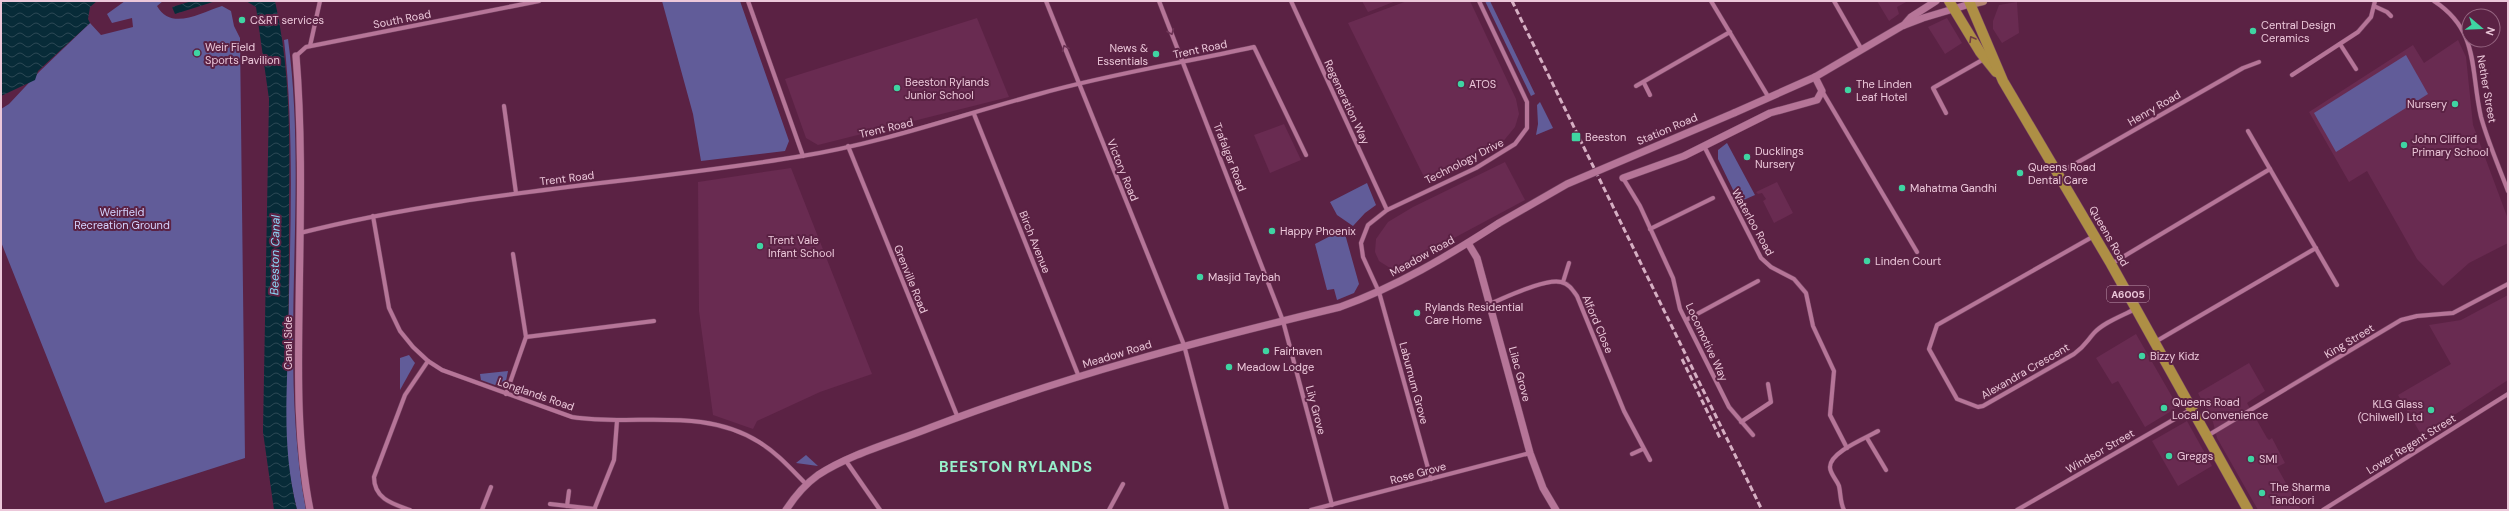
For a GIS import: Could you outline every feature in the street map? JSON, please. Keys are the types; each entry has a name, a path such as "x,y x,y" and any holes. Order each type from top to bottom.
{"main road":[{"name":"Station Road","path":"1970,3 1983,1"},
{"name":"Queens Road","path":"1970,3 2003,81"},
{"name":"Queens Road","path":"1951,5 1984,58 2003,81 2059,173 2248,510"}],"street":[{"path":"310,46 320,1"},
{"name":"South Road","path":"296,56 302,49 310,46 539,1"},
{"path":"748,1 803,156"},
{"name":"Victory Road","path":"1046,1 1184,345 1227,510"},
{"name":"Trafalgar Road","path":"1159,1 1283,321"},
{"name":"Regeneration Way","path":"1291,1 1387,210"},
{"name":"Technology Drive","path":"1379,292 1363,257 1361,243 1368,225 1387,210 1504,153 1524,134 1528,118 1527,102 1479,1"},
{"path":"1711,1 1769,98"},
{"path":"1834,1 1862,50"},
{"name":"Station Road","path":"1902,26 1911,17 1936,1"},
{"path":"2292,75 2340,44 2368,22 2375,1"},
{"name":"Nether Street","path":"2434,1 2454,17 2469,42 2484,125 2508,191"},
{"name":"Station Road","path":"1468,243 1499,223 1573,182 1815,77 1902,26 1951,5 1970,3"},
{"path":"2374,6 2387,12 2391,16"},
{"path":"1636,86 1730,32"},
{"path":"2340,44 2356,69"},
{"name":"Trent Road","path":"300,233 373,216 516,193 803,156 974,114 1035,94 1254,47 1306,155"},
{"name":"Canal Side","path":"296,56 300,101 298,357 300,420 304,472 310,510"},
{"path":"1946,113 1933,88 1984,58"},
{"name":"Henry Road","path":"2059,173 2243,68 2259,62"},
{"path":"1815,77 1917,252"},
{"path":"1644,82 1650,95"},
{"path":"1623,178 1674,160 1770,113 1817,100 1822,91"},
{"path":"504,106 516,193"},
{"name":"Birch Avenue","path":"974,114 1079,377"},
{"path":"2248,131 2337,285"},
{"name":"Grenville Road","path":"848,146 958,418"},
{"name":"Waterloo Road","path":"1704,146 1761,258 1771,267 1794,279 1806,293 1813,326 1834,370 1830,415 1847,448"},
{"path":"2111,264 2270,169"},
{"name":"Locomotive Way","path":"1623,178 1650,229 1673,278 1680,309 1728,408 1753,436"},
{"path":"1650,229 1713,198"},
{"name":"Longlands Road","path":"373,216 391,313 406,339 428,362 448,373 572,417 617,421 690,421 726,427 766,447 806,484"},
{"name":"Alexandra Crescent","path":"2094,236 1937,325 1929,348 1957,399 1978,407 1983,406 2074,354 2087,344 2093,334 2102,327 2136,308"},
{"name":"Meadow Road","path":"786,510 806,484 818,475 846,461 958,418 1079,377 1184,345 1340,307 1379,292 1468,243"},
{"name":"Lilac Grove","path":"1468,243 1477,258 1530,453 1543,488 1556,510"},
{"path":"2155,342 2316,248"},
{"path":"506,394 526,336 513,254"},
{"path":"1489,304 1551,282 1563,282 1569,263"},
{"path":"1686,320 1758,281"},
{"name":"Alford Close","path":"1563,282 1571,287 1577,296 1624,411 1650,460"},
{"name":"King Street","path":"2207,437 2401,320 2417,316 2453,313 2508,284"},
{"name":"Laburnum Grove","path":"1379,292 1431,479"},
{"path":"526,336 654,321"},
{"name":"Lily Grove","path":"1283,321 1332,505"},
{"path":"410,510 384,499 377,491 374,477 405,395 428,362"},
{"path":"1741,422 1771,402 1768,384"},
{"name":"Lower Regent Street","path":"2323,510 2508,394"},
{"name":"Windsor Street","path":"2017,510 2192,408"},
{"path":"550,504 595,510 614,460 617,421"},
{"path":"1844,510 1840,501 1839,486 1830,470 1833,457 1878,431"},
{"path":"1867,438 1886,470"},
{"path":"1632,454 1643,449"},
{"name":"Rose Grove","path":"1311,510 1530,453"},
{"path":"846,461 880,510"},
{"path":"1109,510 1123,484"},
{"path":"482,510 491,487"},
{"path":"566,506 568,491"}],"shaded area":[{"path":"1362,1 1396,1 1368,12"},
{"path":"1407,1 1470,1 1516,99 1519,114 1515,127 1501,144 1426,181 1348,23"},
{"path":"1877,1 1908,1 1897,7 1899,14 1889,21"},
{"path":"2017,2 2019,33 2002,43 1993,29 1993,21 1999,5"},
{"name":"Beeston Rylands Junior School","path":"977,18 1009,97 818,145 806,138 785,79"},
{"path":"1947,18 1962,43 1945,54 1928,27"},
{"name":"John Clifford Primary School","path":"2458,40 2466,57 2473,125 2508,219 2508,243 2469,263 2443,286 2417,259 2367,171 2349,182 2309,112 2413,45 2424,63"},
{"path":"1284,124 1301,160 1270,173 1254,135"},
{"path":"1505,162 1525,200 1400,267 1390,268 1379,261 1375,252 1376,239 1388,222 1413,207"},
{"name":"Trent Vale Infant School","path":"791,168 872,374 820,392 757,421 753,429 713,415 699,311 698,182"},
{"path":"1777,182 1793,213 1774,223 1763,201 1766,199 1762,193 1758,194 1756,192"},
{"path":"2508,295 2508,380 2422,436 2398,395 2451,364 2429,325 2461,320"},
{"path":"2136,334 2178,407 2145,427 2118,381 2112,384 2096,358"},
{"path":"2249,363 2265,391 2247,403 2267,438 2269,440 2272,438 2285,463 2277,467 2301,510 2258,510 2217,438 2213,422 2198,393"},
{"path":"2187,421 2212,466 2178,486 2152,441"}],"green space":[{"name":"Weirfield Recreation Ground","path":"125,1 163,1 157,6 170,18 178,19 195,16 222,6 231,11 234,26 240,38 245,458 105,503 1,242 1,109 9,104 40,71 90,23 101,35 133,27 132,18 112,23 107,14"},
{"path":"662,1 740,1 789,141 785,151 701,161 693,114"},
{"path":"1485,1 1490,1 1535,94 1531,96"},
{"path":"288,39 294,98 296,157 293,334 294,393 298,452 306,510 297,510 288,464 284,417 291,227 290,114 284,40"},
{"path":"2406,55 2428,94 2336,152 2314,113"},
{"path":"1540,102 1553,128 1536,135 1538,124 1537,105"},
{"path":"1727,143 1755,195 1739,202 1718,159 1718,150"},
{"path":"1367,183 1376,205 1365,213 1353,226 1337,215 1330,202"},
{"path":"1338,232 1345,234 1359,284 1354,293 1337,300 1334,289 1327,290 1315,244"},
{"path":"409,355 415,363 400,390 400,358"},
{"path":"508,371 506,381 495,385 481,380 480,374"},
{"path":"806,455 818,466 796,463"}],"water":[{"path":"1,1 97,1 90,7 88,19 90,23 38,71 35,80 1,96"},
{"path":"192,1 216,1 175,14 172,7"},
{"name":"Beeston Canal","path":"246,1 275,1 284,51 288,101 289,151 289,305 286,424 289,466 297,510 274,510 263,432 269,99 256,7"}],"railway":[{"path":"1512,1 1762,510"},
{"path":"1682,359 1720,438"}],"place":[{"name":"C&RT services","path":"242,20"},
{"name":"Central Design Ceramics","path":"2253,31"},
{"name":"Weir Field Sports Pavilion","path":"197,53"},
{"name":"News & Essentials","path":"1156,54"},
{"name":"ATOS","path":"1461,84"},
{"name":"Beeston Rylands Junior School","path":"897,88"},
{"name":"The Linden Leaf Hotel","path":"1848,90"},
{"name":"Nursery","path":"2455,104"},
{"name":"Beeston","path":"1576,137"},
{"name":"John Clifford Primary School","path":"2404,145"},
{"name":"Ducklings Nursery","path":"1747,157"},
{"name":"Queens Road Dental Care","path":"2020,173"},
{"name":"Mahatma Gandhi","path":"1902,188"},
{"name":"Happy Phoenix","path":"1272,231"},
{"name":"Trent Vale Infant School","path":"760,246"},
{"name":"Linden Court","path":"1867,261"},
{"name":"Masjid Taybah","path":"1200,277"},
{"name":"Rylands Residential Care Home","path":"1417,313"},
{"name":"Fairhaven","path":"1266,351"},
{"name":"Bizzy Kidz","path":"2142,356"},
{"name":"Meadow Lodge","path":"1229,367"},
{"name":"Queens Road Local Convenience","path":"2164,408"},
{"name":"KLG Glass (Chilwell) Ltd","path":"2431,410"},
{"name":"Greggs","path":"2169,456"},
{"name":"SMI","path":"2251,459"},
{"name":"The Sharma Tandoori","path":"2262,493"}],"district":[{"name":"BEESTON RYLANDS","path":"1016,467"}]}
